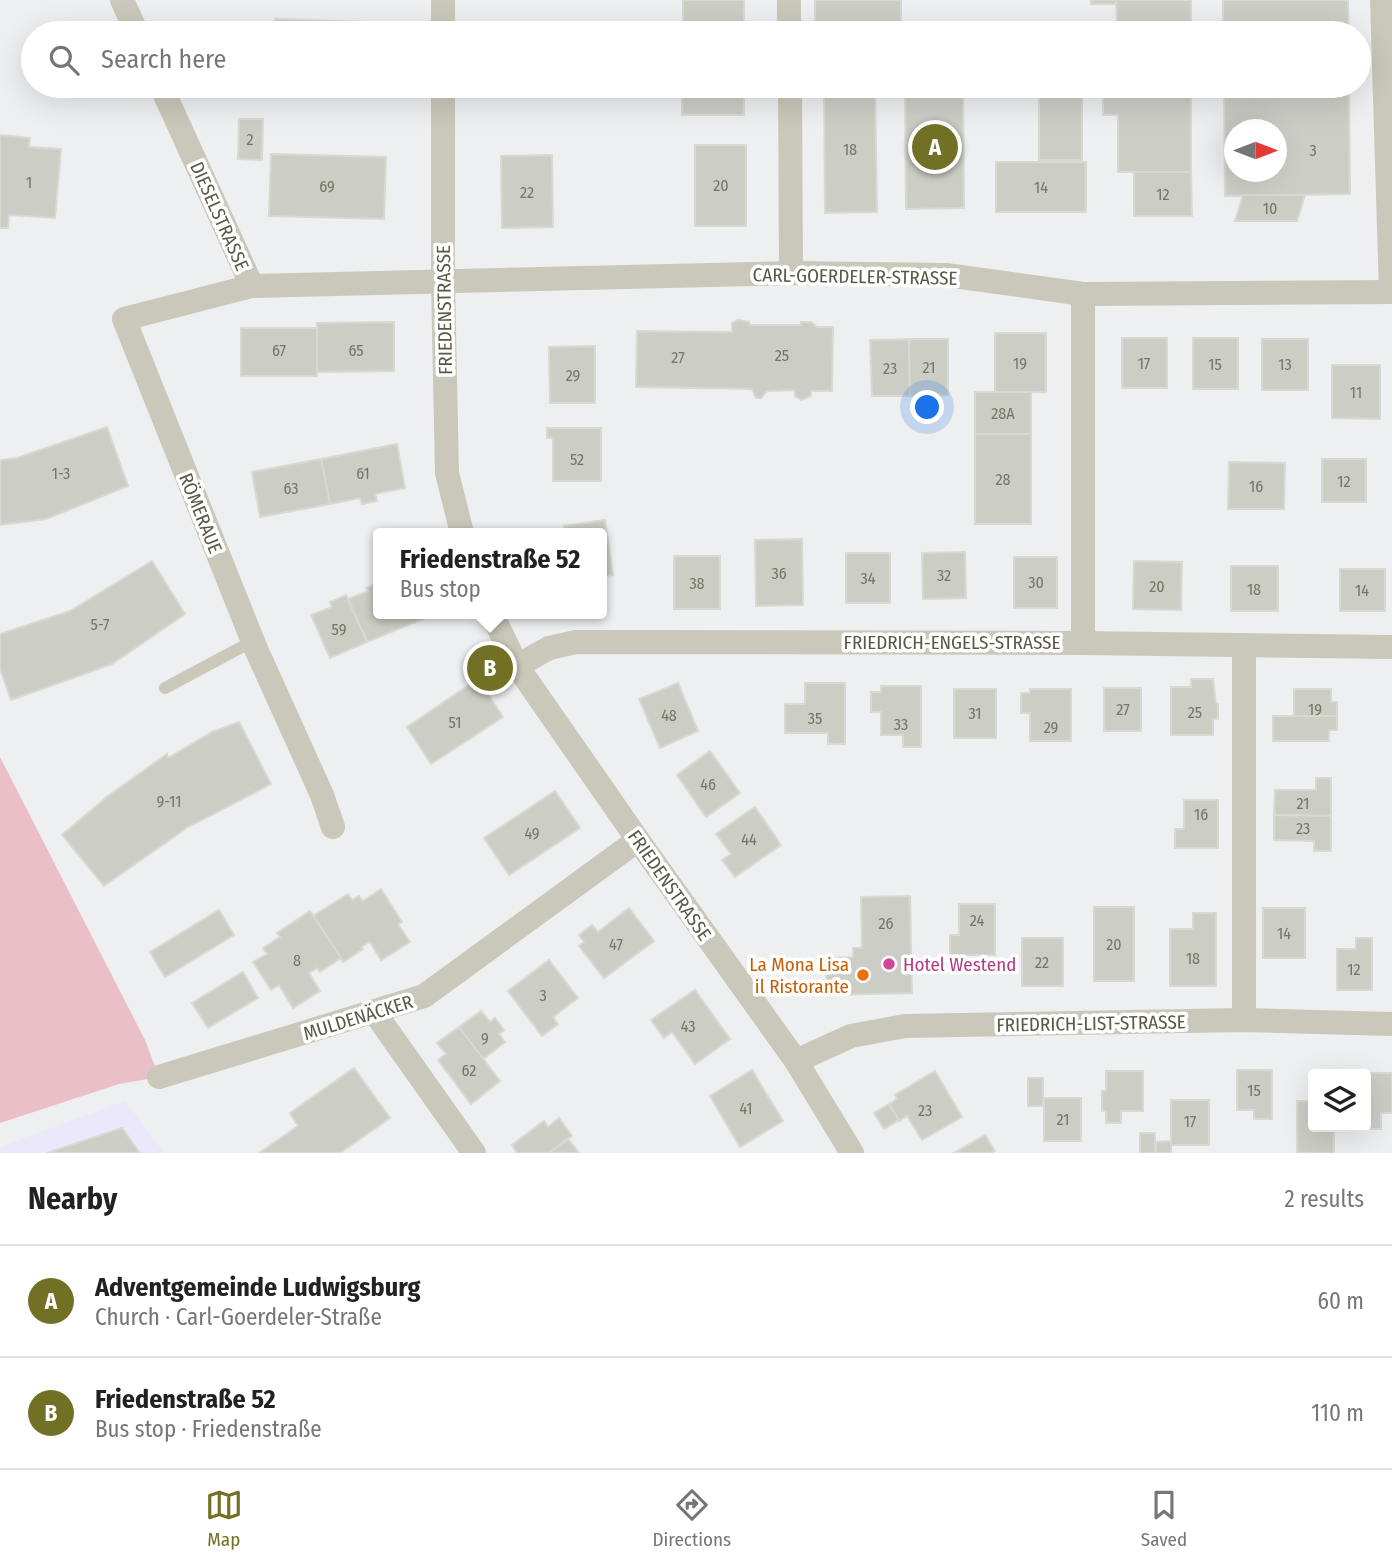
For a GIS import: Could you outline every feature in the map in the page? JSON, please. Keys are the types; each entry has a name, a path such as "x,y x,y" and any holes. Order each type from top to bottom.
{"street":[{"path":"122,0 132,21"},
{"path":"443,0 443,21"},
{"path":"789,0 789,21"},
{"path":"1382,0 1391,292"},
{"name":"DIESELSTRASSE","path":"166,98 252,286 443,282"},
{"name":"FRIEDENSTRASSE","path":"443,98 447,473 461,528"},
{"path":"790,98 791,273"},
{"name":"CARL-GOERDELER-STRASSE","path":"443,282 791,273 946,275 1083,294 1391,292"},
{"name":"RÖMERAUE","path":"252,286 124,318 253,640 322,795 333,827"},
{"path":"1083,294 1083,643"},
{"name":"FRIEDENSTRASSE","path":"494,619 517,666 796,1061 852,1153"},
{"name":"FRIEDRICH-ENGELS-STRASSE","path":"517,666 549,648 576,642 1083,643 1392,648"},
{"path":"1244,645 1244,1020"},
{"name":"MULDENÄCKER","path":"159,1077 424,996 638,840"},
{"path":"374,1013 474,1153"},
{"name":"FRIEDRICH-LIST-STRASSE","path":"796,1061 851,1036 905,1027 1244,1020 1392,1024"}],"lane":[{"path":"165,688 253,640"}],"shaded area":[{"path":"0,757 145,1040 159,1077 119,1084 0,1123"},
{"path":"125,1101 164,1153 0,1153 0,1147"}],"building":[{"path":"683,0 744,0 744,21 683,21"},
{"path":"815,0 901,0 901,21 815,21"},
{"path":"1091,0 1116,0 1116,4 1091,4"},
{"path":"1116,0 1191,0 1191,21 1117,21"},
{"path":"1223,0 1348,0 1349,21 1223,21"},
{"path":"275,19 334,21 275,21"},
{"path":"682,98 744,98 744,115 682,115"},
{"path":"824,98 875,98 877,212 825,213"},
{"path":"905,98 963,98 964,208 906,209"},
{"path":"1039,98 1082,98 1082,160 1039,160"},
{"path":"1103,98 1191,98 1191,172 1118,172 1118,115 1103,115"},
{"path":"1224,98 1349,98 1350,194 1225,196 1225,182 1287,182 1287,119 1224,119"},
{"path":"239,119 263,119 262,160 238,159"},
{"path":"0,135 30,138 29,147 61,149 55,218 9,215 8,228 0,228"},
{"path":"695,145 746,145 746,226 695,226"},
{"path":"271,154 386,157 384,219 269,216"},
{"path":"552,155 553,227 502,228 501,156"},
{"path":"996,162 1086,162 1086,212 996,212"},
{"path":"1134,172 1191,172 1192,216 1134,216"},
{"path":"1243,195 1305,195 1297,221 1235,221"},
{"path":"738,320 749,322 750,325 801,325 801,322 811,322 817,327 833,327 832,391 811,391 811,396 801,400 795,396 795,390 767,391 761,398 756,398 752,389 636,387 637,331 732,332 732,323"},
{"path":"394,322 394,371 317,372 317,323"},
{"path":"241,328 317,328 317,376 241,376"},
{"path":"995,333 1046,333 1046,392 995,392"},
{"path":"1122,338 1167,338 1167,388 1122,388"},
{"path":"1193,338 1238,338 1238,389 1193,389"},
{"path":"909,339 910,396 872,396 870,340"},
{"path":"909,339 948,339 948,395 910,396"},
{"path":"1262,339 1308,339 1308,390 1262,390"},
{"path":"595,346 595,403 550,403 549,347"},
{"path":"1332,365 1380,365 1380,419 1332,418"},
{"path":"975,392 1031,392 1031,434 975,434"},
{"path":"107,427 128,486 46,519 0,525 0,460 17,458"},
{"path":"547,428 601,428 601,481 553,481 553,438 547,438"},
{"path":"975,434 1031,434 1031,524 975,524"},
{"path":"397,444 405,488 375,494 377,501 362,504 360,498 330,504 321,459"},
{"path":"321,459 330,504 260,517 252,472"},
{"path":"1322,459 1366,459 1366,502 1322,502"},
{"path":"1229,462 1285,463 1284,509 1228,509"},
{"path":"605,520 606,528 564,528"},
{"path":"607,534 613,575 607,576"},
{"path":"802,539 803,605 756,606 755,540"},
{"path":"965,552 966,598 923,599 922,553"},
{"path":"846,553 890,553 890,603 846,603"},
{"path":"674,556 720,556 720,609 674,609"},
{"path":"1014,557 1057,557 1057,608 1014,608"},
{"path":"152,561 185,614 112,664 11,700 0,669 0,634 70,611"},
{"path":"1134,561 1182,562 1181,610 1133,609"},
{"path":"1231,566 1278,566 1278,611 1231,611"},
{"path":"1340,569 1385,569 1385,611 1340,611"},
{"path":"373,585 373,619 423,619 367,642 348,599 368,591 366,588"},
{"path":"346,595 367,642 330,658 311,615 332,607 330,602"},
{"path":"478,679 503,717 431,764 407,727"},
{"path":"1191,679 1213,679 1218,719 1213,719 1213,735 1171,735 1171,687 1191,687"},
{"path":"678,683 698,731 660,748 639,699"},
{"path":"805,683 845,683 845,744 828,744 828,733 785,733 785,704 805,704"},
{"path":"881,686 921,686 921,747 903,747 903,735 881,735 881,712 871,712 871,692 881,692"},
{"path":"1104,688 1141,688 1141,731 1104,731"},
{"path":"954,689 996,689 996,738 954,738"},
{"path":"1030,689 1071,689 1071,741 1030,741 1030,713 1021,713 1021,693 1030,693"},
{"path":"1294,689 1331,689 1331,702 1337,702 1337,716 1294,716"},
{"path":"1273,716 1337,716 1337,730 1329,730 1329,741 1273,741"},
{"path":"239,722 271,784 188,827 104,886 62,835 108,796 167,754 168,758 212,732"},
{"path":"710,751 740,793 706,817 677,775"},
{"path":"1316,778 1331,778 1331,816 1274,815 1275,790 1316,790"},
{"path":"555,791 580,828 509,875 484,838"},
{"path":"1184,800 1218,800 1218,848 1175,848 1175,829 1184,829"},
{"path":"755,807 781,845 735,877 722,860 731,854 716,834"},
{"path":"1274,815 1331,816 1331,851 1314,851 1314,841 1274,840"},
{"path":"381,889 402,922 398,924 410,942 381,960 370,942 343,962 313,916 348,894 352,900 359,896 363,901"},
{"path":"910,896 912,993 827,995 826,958 853,957 853,948 862,948 861,897"},
{"path":"959,904 995,904 995,955 950,955 950,935 959,935"},
{"path":"1094,907 1134,907 1134,981 1094,981"},
{"path":"629,908 654,941 604,978 579,946 584,942 579,935 592,925 598,932"},
{"path":"1263,908 1305,908 1305,958 1263,958"},
{"path":"219,910 234,935 165,977 150,952"},
{"path":"310,911 341,958 320,972 317,968 309,973 320,991 293,1008 279,985 271,990 253,962 267,954 263,948 280,937 277,933"},
{"path":"1193,913 1216,913 1216,986 1170,986 1170,929 1193,929"},
{"path":"1022,938 1063,938 1063,986 1022,986"},
{"path":"1356,938 1372,938 1372,990 1337,990 1337,949 1356,949"},
{"path":"549,960 578,998 553,1017 558,1024 542,1036 508,991"},
{"path":"243,972 258,998 208,1028 192,1003"},
{"path":"695,990 730,1039 695,1064 672,1032 664,1038 651,1020"},
{"path":"481,1011 490,1022 495,1018 504,1030 499,1034 505,1042 483,1059 459,1027"},
{"path":"459,1027 500,1081 471,1104 438,1060 446,1054 437,1043"},
{"path":"354,1068 390,1118 340,1153 259,1153 298,1126 290,1113"},
{"path":"752,1070 783,1121 740,1147 710,1096"},
{"path":"1237,1070 1272,1070 1272,1119 1254,1119 1254,1110 1237,1110"},
{"path":"935,1071 962,1117 922,1140 907,1116 899,1121 889,1104 897,1099 895,1095"},
{"path":"1106,1071 1143,1071 1143,1111 1121,1111 1121,1123 1106,1123 1106,1111 1102,1111 1102,1091 1106,1091"},
{"path":"1371,1073 1392,1073 1392,1113 1381,1113 1381,1129 1371,1129"},
{"path":"1028,1078 1043,1078 1043,1106 1028,1106"},
{"path":"1044,1098 1081,1098 1081,1141 1044,1141"},
{"path":"1171,1100 1209,1100 1209,1145 1171,1145"},
{"path":"1297,1101 1308,1101 1308,1132 1334,1132 1334,1153 1297,1153"},
{"path":"889,1104 899,1120 884,1129 874,1113"},
{"path":"559,1118 572,1136 549,1153 517,1153 512,1145 544,1121 548,1127"},
{"path":"122,1128 140,1153 47,1153"},
{"path":"1140,1133 1155,1133 1155,1153 1140,1153"},
{"path":"985,1135 995,1151 954,1153"},
{"path":"568,1139 579,1153 549,1153"},
{"path":"1171,1141 1171,1153 1156,1153 1156,1142"}],"place":[{"name":"Adventgemeinde Ludwigsburg","path":"935,147"},
{"name":"Friedenstraße 52","path":"490,668"},
{"name":"Hotel Westend","path":"889,964"},
{"name":"La Mona Lisa il Ristorante","path":"863,975"}]}
